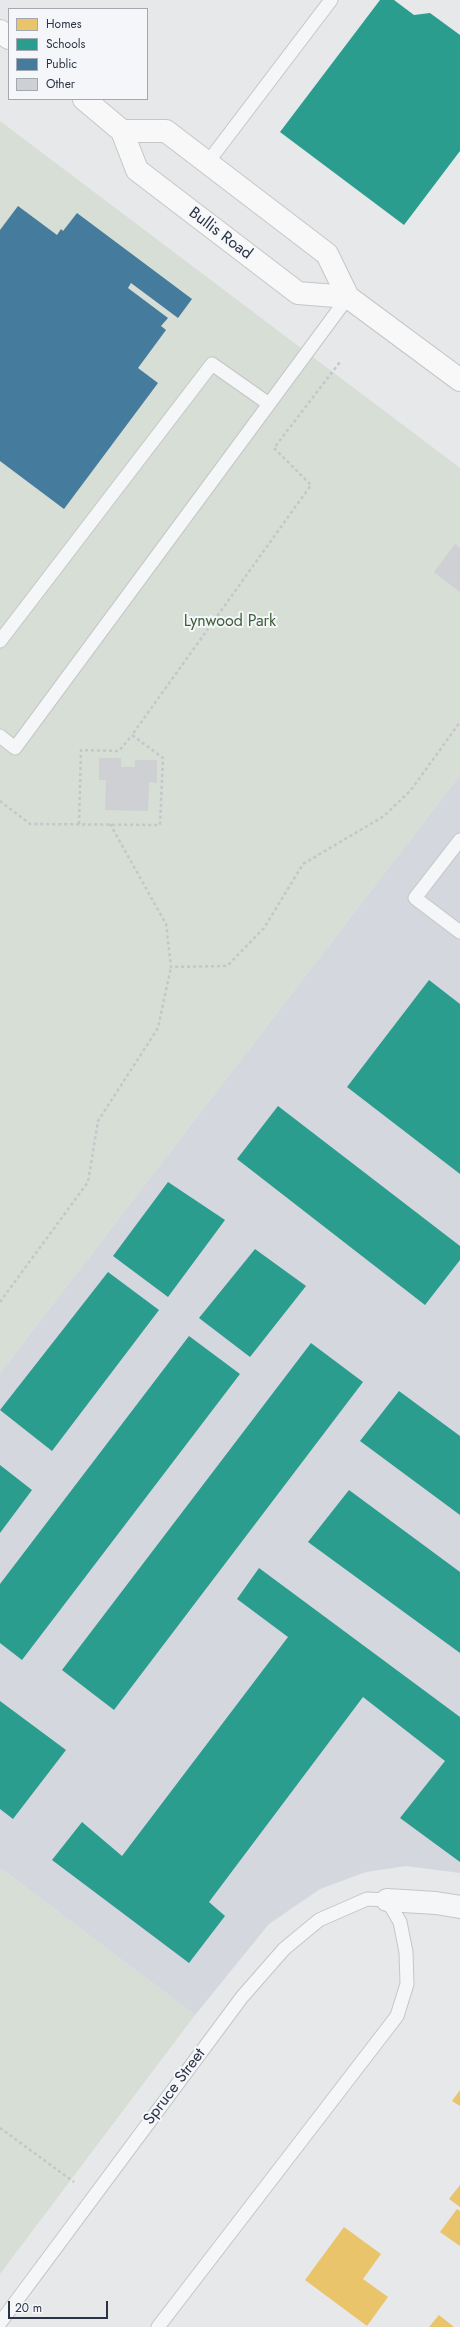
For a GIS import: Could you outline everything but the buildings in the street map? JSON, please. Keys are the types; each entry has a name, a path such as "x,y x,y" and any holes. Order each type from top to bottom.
{"street":[{"path":"0,31 8,37"},
{"path":"85,100 122,130 166,131 208,162 328,254 348,297 460,380"},
{"name":"Bullis Road","path":"122,130 137,170 298,293 348,297"},
{"name":"Spruce Street","path":"387,1900 436,1903 460,1907"}],"lane":[{"path":"208,162 331,0"},
{"path":"0,736 15,748 348,297"},
{"path":"0,641 212,364 269,404"},
{"path":"460,840 415,898 460,932"},
{"name":"Spruce Street","path":"0,2324 242,1997 284,1949 319,1920 367,1898 387,1900"},
{"path":"158,2327 397,2016 407,1984 406,1952 400,1922 387,1900"}],"path":[{"path":"79,824 81,750 119,751 132,736 311,485 274,448 340,362"},
{"path":"171,967 227,966 264,928 303,864 384,816 411,790 460,722"},
{"path":"0,801 30,824 160,825 163,758 132,736"},
{"path":"0,1302 88,1182 98,1121 158,1028 171,967 166,924 110,824"},
{"path":"0,2128 76,2184"}],"shaded area":[{"path":"460,775 460,1873 406,1866 366,1872 320,1889 269,1924 195,2015 0,1868 0,1373"}],"green space":[{"name":"Lynwood Park","path":"0,121 460,468 460,775 0,1373"},
{"path":"0,1868 195,2015 0,2274"}]}
